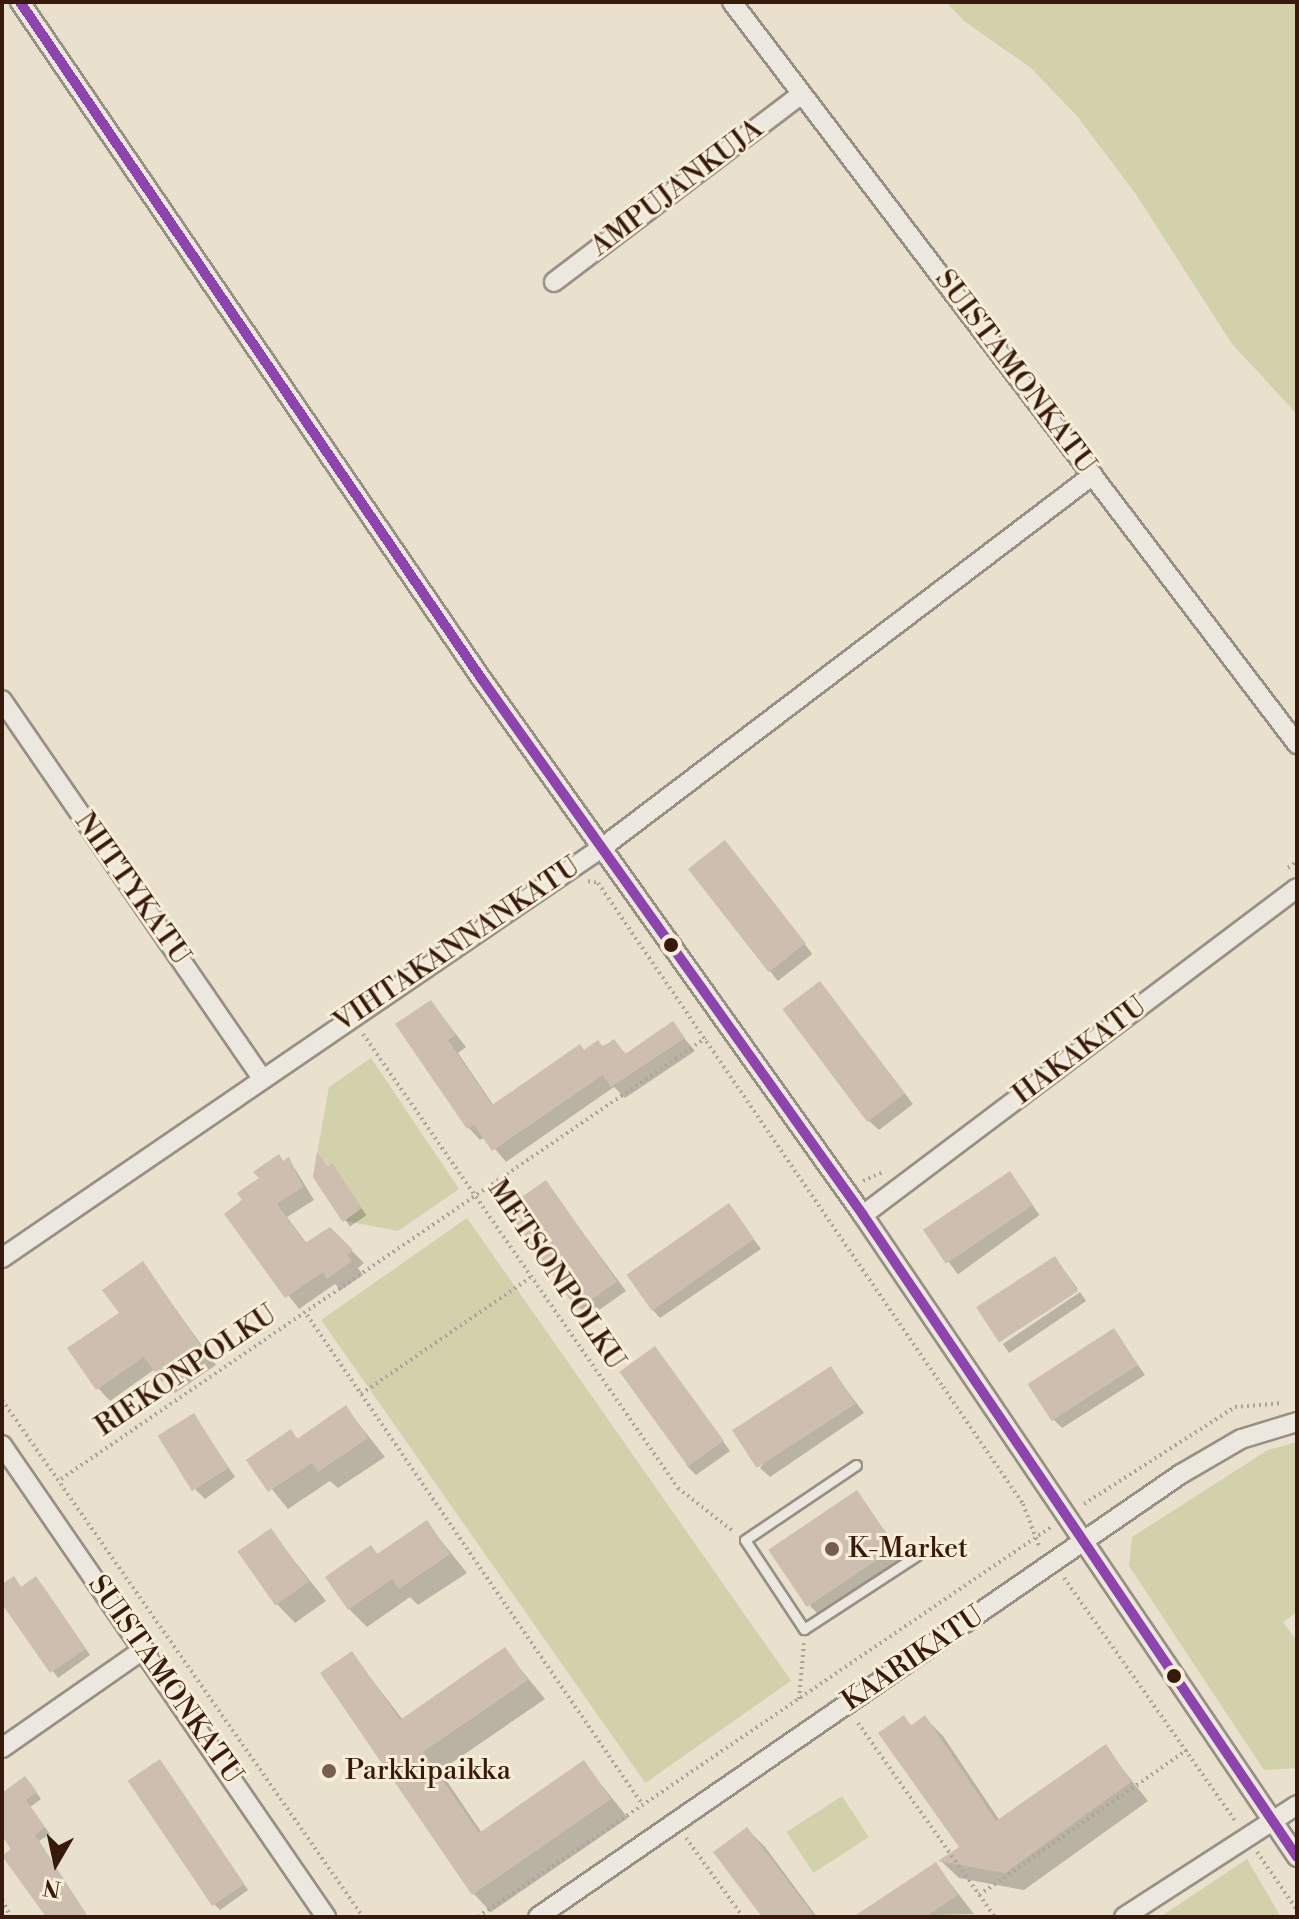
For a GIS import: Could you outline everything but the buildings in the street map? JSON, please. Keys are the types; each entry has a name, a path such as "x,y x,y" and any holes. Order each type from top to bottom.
{"street":[{"path":"20,2 603,847 863,1215 1297,1857"},
{"name":"SUISTAMONKATU","path":"732,2 1297,744"},
{"name":"AMPUJANKUJA","path":"554,282 802,94"},
{"name":"VIHTAKANNANKATU","path":"2,1258 352,1015 603,847 1093,475"},
{"name":"NIITTYKATU","path":"2,700 262,1078"},
{"name":"HAKAKATU","path":"863,1215 1297,888"},
{"name":"KAARIKATU","path":"538,1917 1219,1451 1265,1429 1297,1422"},
{"name":"SUISTAMONKATU","path":"2,1445 326,1917"},
{"path":"2,1748 144,1649"},
{"path":"1124,1917 1248,1840 1297,1805"}],"lane":[{"path":"856,1465 745,1540 804,1629 916,1556"}],"path":[{"path":"583,879 598,883 1023,1504 1035,1539 1051,1565 1074,1587 1297,1910"},
{"name":"METSONPOLKU","path":"352,1015 480,1195 530,1278 678,1488 745,1540"},
{"name":"RIEKONPOLKU","path":"61,1479 307,1315 727,1023"},
{"path":"362,1033 375,1024"},
{"path":"361,1394 530,1278"},
{"path":"307,1315 642,1805"},
{"path":"2,1400 61,1479 363,1917"},
{"path":"478,1917 1066,1516 1235,1407 1290,1403"},
{"path":"799,1699 804,1629"},
{"path":"845,1706 995,1917"},
{"path":"979,1895 1187,1750"},
{"path":"675,1823 743,1917"},
{"path":"2,1900 11,1917"}],"shaded area":[{"path":"946,2 1297,2 1297,414 1232,344 1135,193 1077,116 1031,68 964,21"},
{"path":"371,1058 459,1189 398,1231 341,1220 313,1177 329,1087"},
{"path":"467,1218 791,1681 645,1783 321,1320"},
{"path":"1297,1442 1297,1612 1283,1622 1297,1641 1297,1768 1264,1770 1129,1566 1132,1537 1268,1450"},
{"path":"842,1796 869,1837 813,1873 787,1832"},
{"path":"1247,1859 1281,1917 1160,1917"}],"transit line":[{"path":"20,2 481,678 863,1215 1297,1857"}],"place":[{"name":"K-Market","path":"832,1549"},
{"name":"Parkkipaikka","path":"329,1771"}]}
